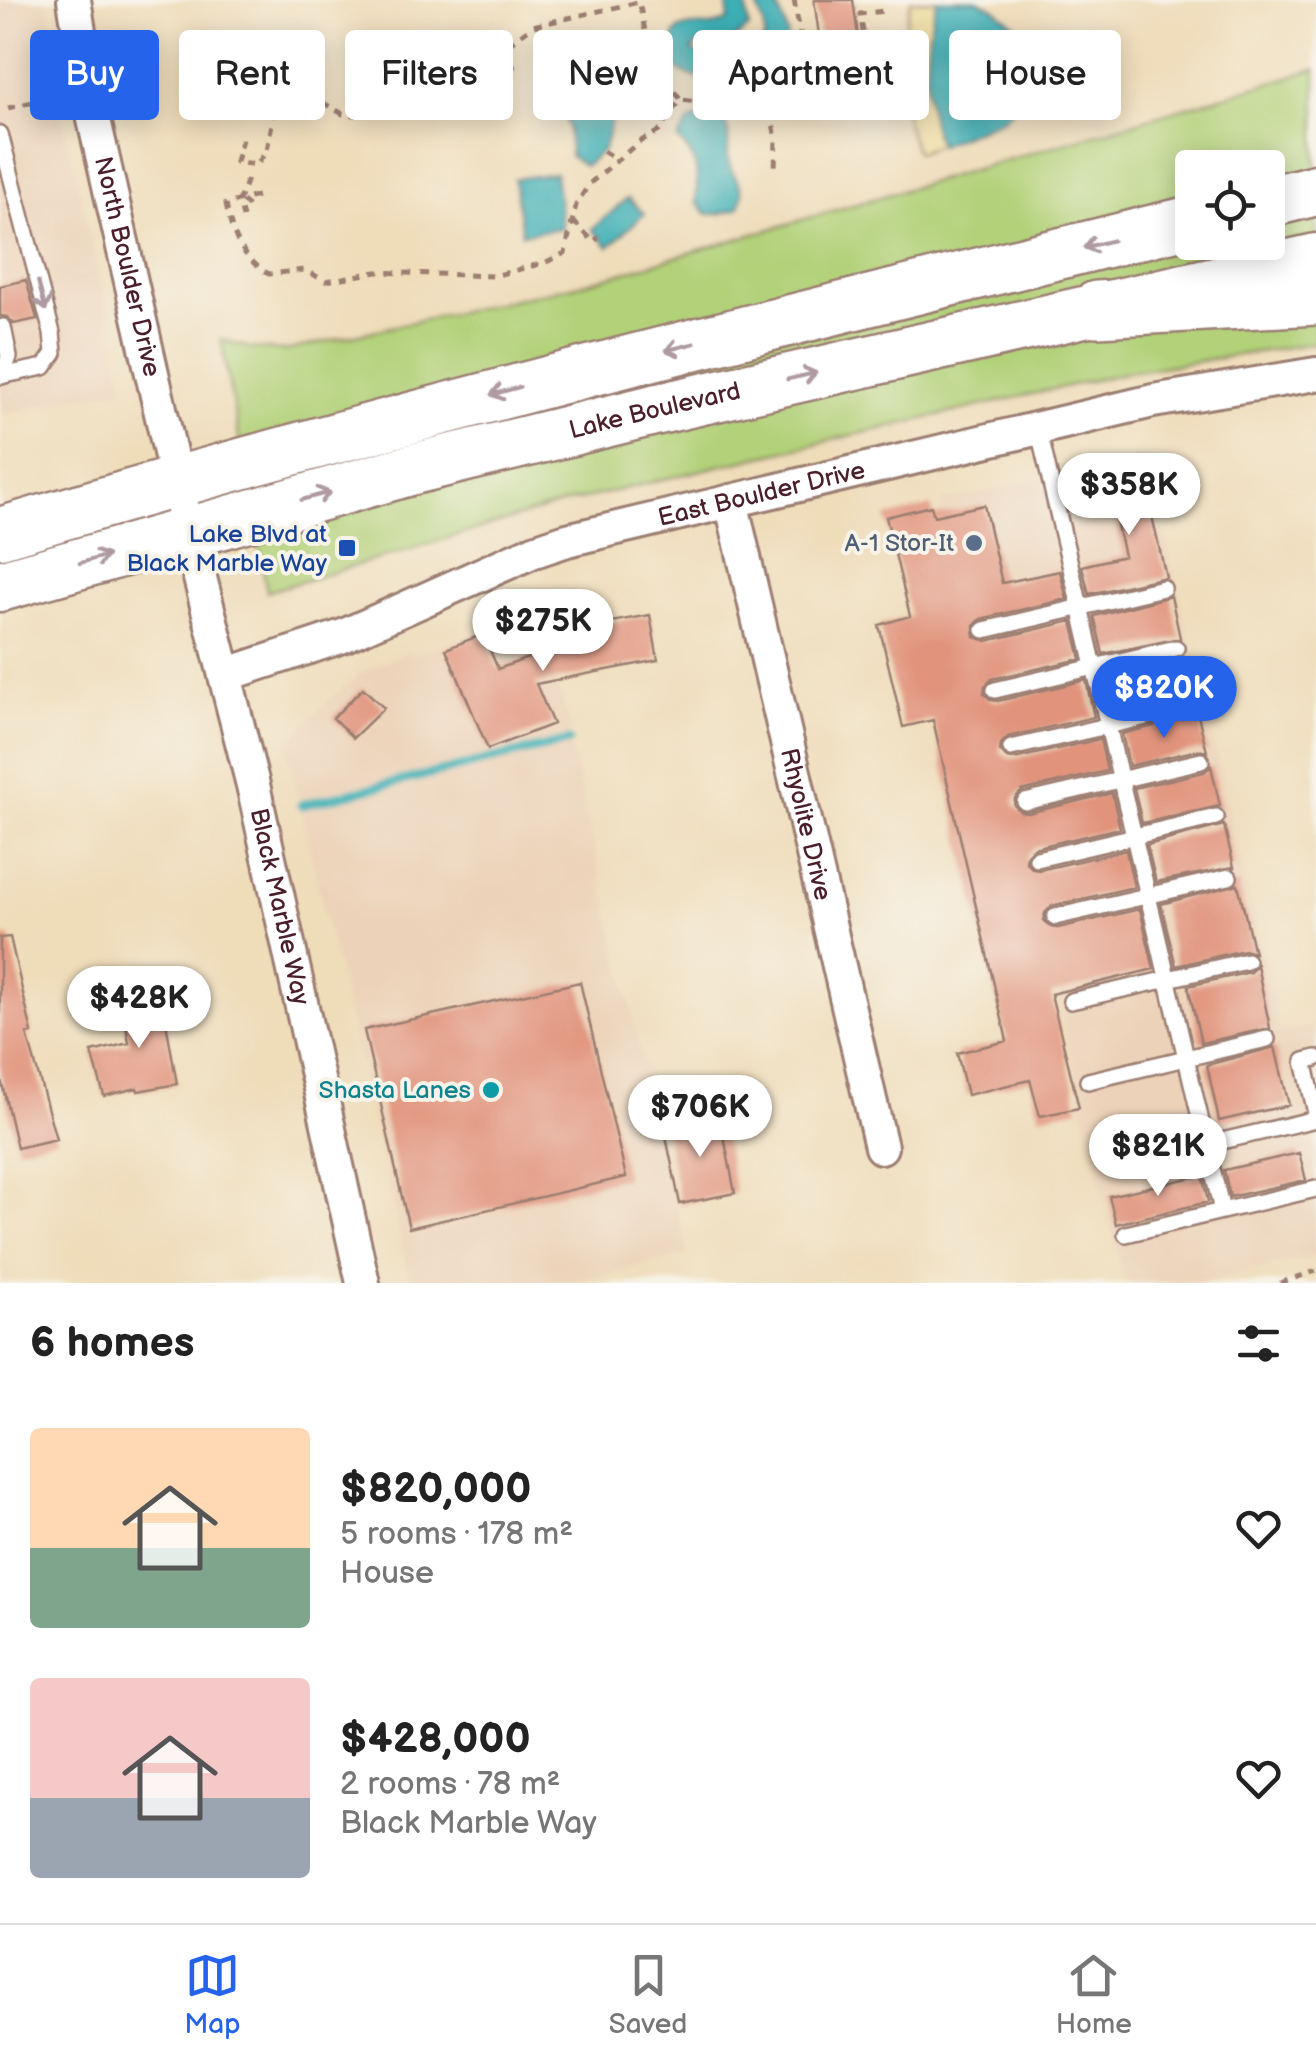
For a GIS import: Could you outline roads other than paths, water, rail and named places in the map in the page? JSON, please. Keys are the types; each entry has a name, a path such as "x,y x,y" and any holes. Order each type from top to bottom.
{"highway":[{"path":"1096,309 1316,297"}],"main road":[{"path":"1285,198 1316,190"},
{"path":"0,533 176,480 600,367 1175,225"},
{"name":"Lake Boulevard","path":"0,586 417,468 1316,258"}],"street":[{"name":"North Boulder Drive","path":"74,0 92,111 188,531"},
{"name":"East Boulder Drive","path":"226,674 343,636 534,551 1153,401 1316,374"},
{"name":"Rhyolite Drive","path":"732,501 880,1148"},
{"name":"Black Marble Way","path":"188,531 226,674 363,1283"}],"lane":[{"path":"0,134 54,353 44,367 1,376"},
{"path":"0,171 12,185"},
{"path":"1,376 9,357 3,327"},
{"path":"1038,428 1222,1212"},
{"path":"984,630 1163,588"},
{"path":"995,690 1176,648"},
{"path":"1011,748 1190,706"},
{"path":"1024,802 1202,761"},
{"path":"1037,859 1216,817"},
{"path":"1055,917 1229,877"},
{"path":"1070,1001 1247,960"},
{"path":"1088,1081 1267,1039"},
{"path":"1111,1167 1316,1116 1304,1061 1316,1058"},
{"path":"1126,1234 1316,1190"}],"water":[{"path":"726,0 746,0 749,28 693,30 693,76 675,68 676,32 729,19"},
{"path":"755,0 775,0 786,30 764,30"},
{"path":"937,0 977,0 993,7 1022,30 949,30 949,120 1000,120 939,145 929,104 929,35"},
{"path":"565,120 611,120 603,151 584,166 570,156"},
{"path":"723,120 728,127 729,163 743,194 739,208 707,214 696,202 696,168 690,153 678,140 689,121"},
{"path":"555,173 562,228 522,234 514,179"},
{"path":"628,198 644,214 609,247 592,229"}],"waterway":[{"path":"301,805 569,741"}],"place":[{"name":"A-1 Stor-It","path":"974,543"},
{"name":"Lake Blvd at Black Marble Way","path":"347,548"},
{"name":"Shasta Lanes","path":"491,1090"}]}
